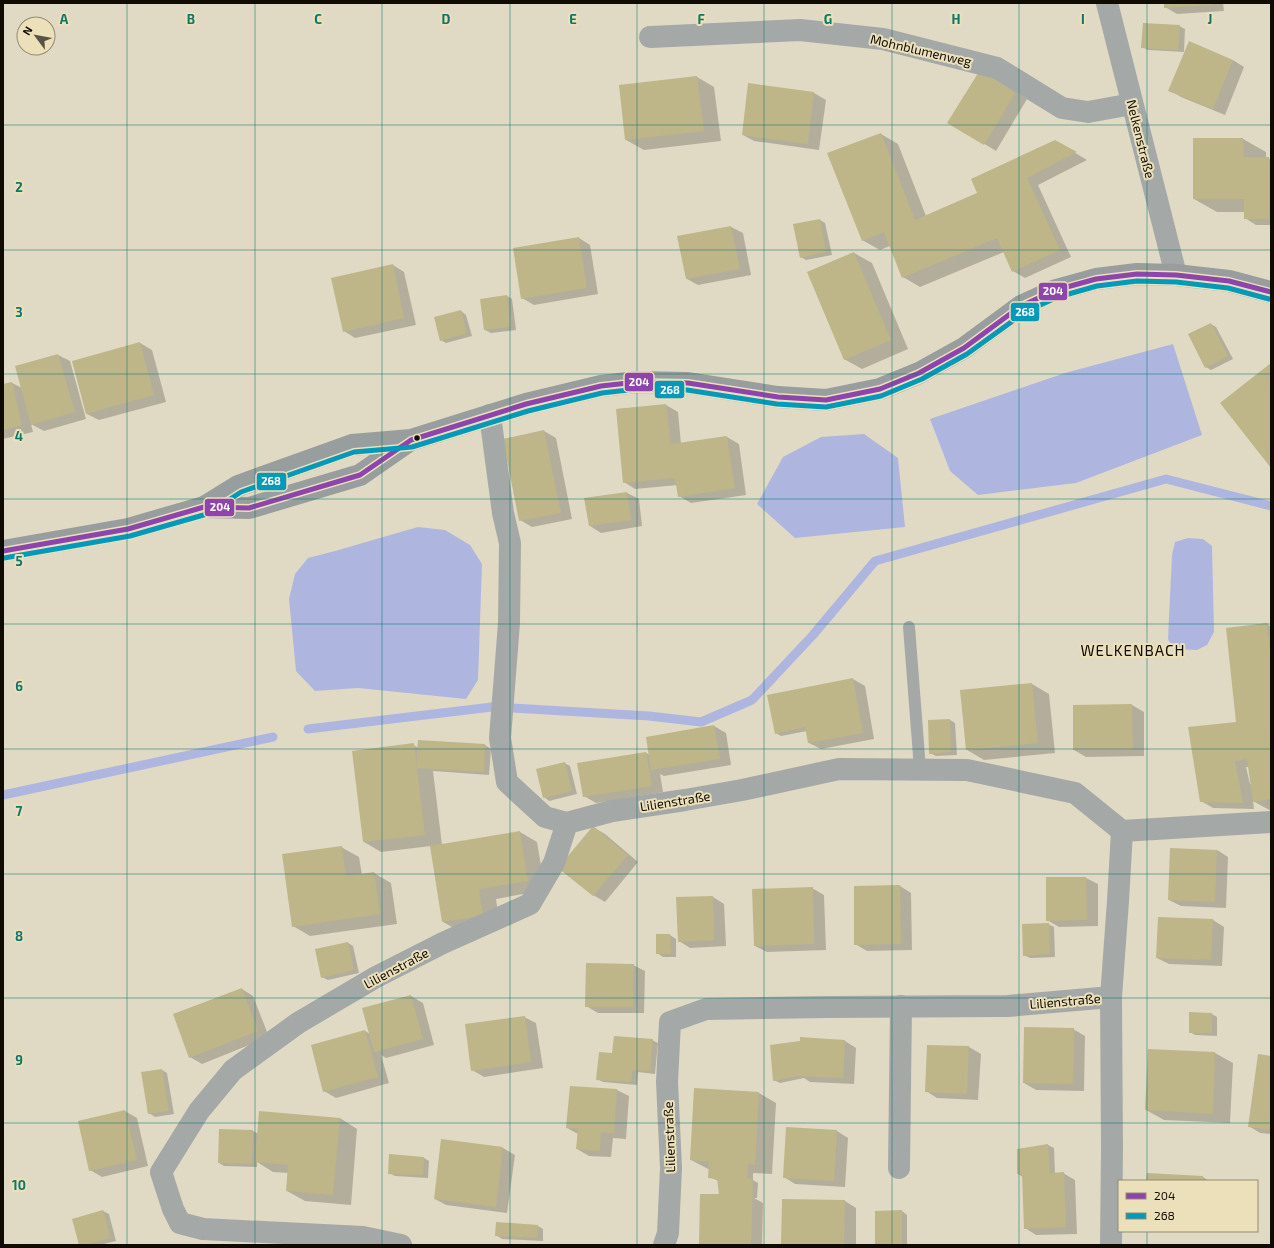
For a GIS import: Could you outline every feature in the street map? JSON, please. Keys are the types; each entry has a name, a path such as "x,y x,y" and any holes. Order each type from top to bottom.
{"main road":[{"path":"3,552 128,529 204,507 238,486 352,445 411,440 526,404 601,386 637,382 694,383 778,397 826,400 880,389 920,373 964,348 1021,306 1056,290 1096,279 1137,274 1176,275 1229,281 1271,292"},
{"path":"204,507 249,508 360,475 411,440"}],"street":[{"name":"Nelkenstraße","path":"1107,3 1176,275"},
{"name":"Mohnblumenweg","path":"650,37 800,30 883,39 997,68 1062,108 1088,112 1132,104"},
{"path":"490,415 503,513 510,542 509,623 500,738 507,782 545,817 567,822"},
{"name":"Lilienstraße","path":"401,1245 363,1237 203,1229 180,1223 173,1209 161,1172 199,1112 233,1070 298,1024 376,977 443,943 530,904 554,863 567,822 612,811 742,790 839,769 967,770 1075,793 1122,831 1111,997 1008,1006 706,1009 670,1022 667,1082 671,1168 668,1234 664,1245"},
{"path":"1122,831 1271,822"},
{"path":"1111,997 1111,1245"},
{"path":"899,1168 901,1006"}],"lane":[{"path":"909,627 920,770"}],"water":[{"path":"1173,344 1202,435 1076,483 978,495 950,471 930,419 1065,373"},
{"path":"864,434 898,458 905,527 795,538 757,504 783,457 821,437"},
{"path":"418,527 445,530 470,545 482,564 478,680 466,699 358,688 315,691 296,671 289,599 295,574 308,558"},
{"path":"1188,538 1203,539 1212,546 1214,632 1207,645 1197,650 1174,649 1168,639 1172,555 1175,542"}],"building":[{"path":"1164,3 1212,3 1212,5 1164,8"},
{"path":"1143,23 1180,25 1178,50 1141,48"},
{"path":"1189,41 1233,60 1213,109 1168,91"},
{"path":"980,70 1016,92 984,145 947,123"},
{"path":"697,76 704,131 625,140 619,85"},
{"path":"748,83 814,92 808,144 742,135"},
{"path":"881,133 915,220 977,193 971,179 1055,140 1077,152 1027,178 1060,250 1012,272 997,238 902,278 884,232 862,241 827,153"},
{"path":"1193,138 1243,138 1244,157 1269,157 1269,219 1244,219 1244,199 1193,199"},
{"path":"820,219 826,252 800,258 793,224"},
{"path":"731,226 740,269 686,279 677,236"},
{"path":"579,237 587,288 521,299 513,248"},
{"path":"854,252 891,340 844,360 807,272"},
{"path":"393,264 404,318 343,332 331,278"},
{"path":"507,295 511,327 484,330 480,299"},
{"path":"461,310 467,333 440,341 434,317"},
{"path":"1211,323 1228,356 1205,368 1188,334"},
{"path":"140,342 154,395 86,414 72,361"},
{"path":"58,354 75,412 31,425 15,366"},
{"path":"1271,363 1271,468 1220,403"},
{"path":"12,382 22,425 3,430 3,384"},
{"path":"666,404 671,444 727,436 735,488 678,497 675,478 623,483 616,409"},
{"path":"544,430 561,513 519,521 503,439"},
{"path":"627,492 631,520 589,526 584,498"},
{"path":"1267,623 1271,659 1271,799 1253,802 1247,759 1235,761 1243,803 1200,802 1188,727 1236,722 1226,628"},
{"path":"853,678 863,733 808,743 805,727 775,734 767,695"},
{"path":"1032,683 1038,743 966,750 960,690"},
{"path":"1132,704 1133,750 1073,750 1073,705"},
{"path":"950,719 951,752 929,754 928,720"},
{"path":"714,725 720,759 651,770 646,737"},
{"path":"418,740 485,744 484,772 416,768"},
{"path":"414,743 425,835 363,842 352,751"},
{"path":"646,752 652,786 583,797 577,763"},
{"path":"565,762 572,791 543,798 536,769"},
{"path":"593,826 628,855 593,896 558,868"},
{"path":"520,831 528,881 479,889 483,916 442,922 430,846"},
{"path":"342,846 346,876 374,872 380,914 292,927 282,854"},
{"path":"1170,848 1217,850 1215,902 1168,900"},
{"path":"1046,877 1086,877 1087,920 1046,921"},
{"path":"900,885 901,944 854,945 854,886"},
{"path":"813,887 814,944 754,946 752,889"},
{"path":"713,896 714,940 678,942 676,897"},
{"path":"1158,917 1213,919 1211,960 1156,958"},
{"path":"1049,923 1050,954 1023,956 1022,924"},
{"path":"656,934 670,934 671,954 656,954"},
{"path":"348,942 354,970 321,978 315,949"},
{"path":"586,963 634,964 633,1007 585,1007"},
{"path":"242,988 258,1031 189,1058 173,1014"},
{"path":"411,995 423,1039 374,1052 362,1008"},
{"path":"1189,1012 1212,1013 1212,1033 1189,1033"},
{"path":"525,1016 531,1062 471,1071 465,1024"},
{"path":"1024,1027 1074,1028 1073,1084 1023,1083"},
{"path":"365,1030 378,1077 323,1092 311,1045"},
{"path":"614,1036 653,1039 650,1071 632,1070 631,1082 596,1080 599,1052 612,1053"},
{"path":"800,1037 845,1040 843,1078 797,1076 773,1081 770,1045 800,1041"},
{"path":"927,1045 969,1046 967,1094 925,1092"},
{"path":"1148,1049 1215,1052 1213,1114 1145,1110"},
{"path":"1258,1054 1271,1056 1271,1130 1248,1127"},
{"path":"162,1069 169,1111 148,1114 141,1072"},
{"path":"570,1086 617,1089 614,1133 601,1132 600,1151 576,1149 578,1129 566,1128"},
{"path":"694,1088 759,1092 755,1165 748,1164 747,1178 753,1179 751,1245 699,1245 700,1194 719,1194 717,1179 708,1178 709,1162 690,1160"},
{"path":"125,1110 137,1160 89,1171 78,1121"},
{"path":"259,1111 340,1118 333,1195 286,1191 288,1165 255,1162"},
{"path":"786,1127 837,1130 834,1181 783,1178"},
{"path":"219,1129 253,1130 252,1164 218,1163"},
{"path":"441,1139 503,1147 496,1207 434,1199"},
{"path":"1048,1144 1050,1173 1064,1172 1066,1227 1024,1229 1022,1174 1017,1174 1017,1149"},
{"path":"389,1154 424,1157 423,1175 388,1174"},
{"path":"1147,1173 1203,1176 1203,1180 1146,1180"},
{"path":"782,1199 845,1200 844,1245 781,1245"},
{"path":"103,1210 111,1238 85,1245 79,1245 72,1219"},
{"path":"902,1210 902,1245 875,1245 875,1211"},
{"path":"496,1222 538,1225 537,1238 495,1236"}],"waterway":[{"path":"512,708 649,716 701,722 752,700 813,635 875,561 1166,479 1271,506"},
{"path":"308,729 492,707"},
{"path":"3,795 273,737"}],"transit line":[{"name":"204","path":"3,551 128,529 204,507 249,508 360,475 411,440 526,404 601,386 637,382 688,383 778,397 826,400 880,389 919,373 964,348 1021,306 1056,290 1096,279 1137,274 1176,275 1229,281 1271,292"},
{"name":"268","path":"4,558 130,536 207,514 241,492 354,452 412,447 528,411 602,393 637,389 687,390 777,404 826,407 881,396 922,379 967,354 1025,312 1058,297 1097,286 1137,281 1176,282 1228,288 1269,299"}],"district":[{"name":"WELKENBACH","path":"1133,650"}]}
